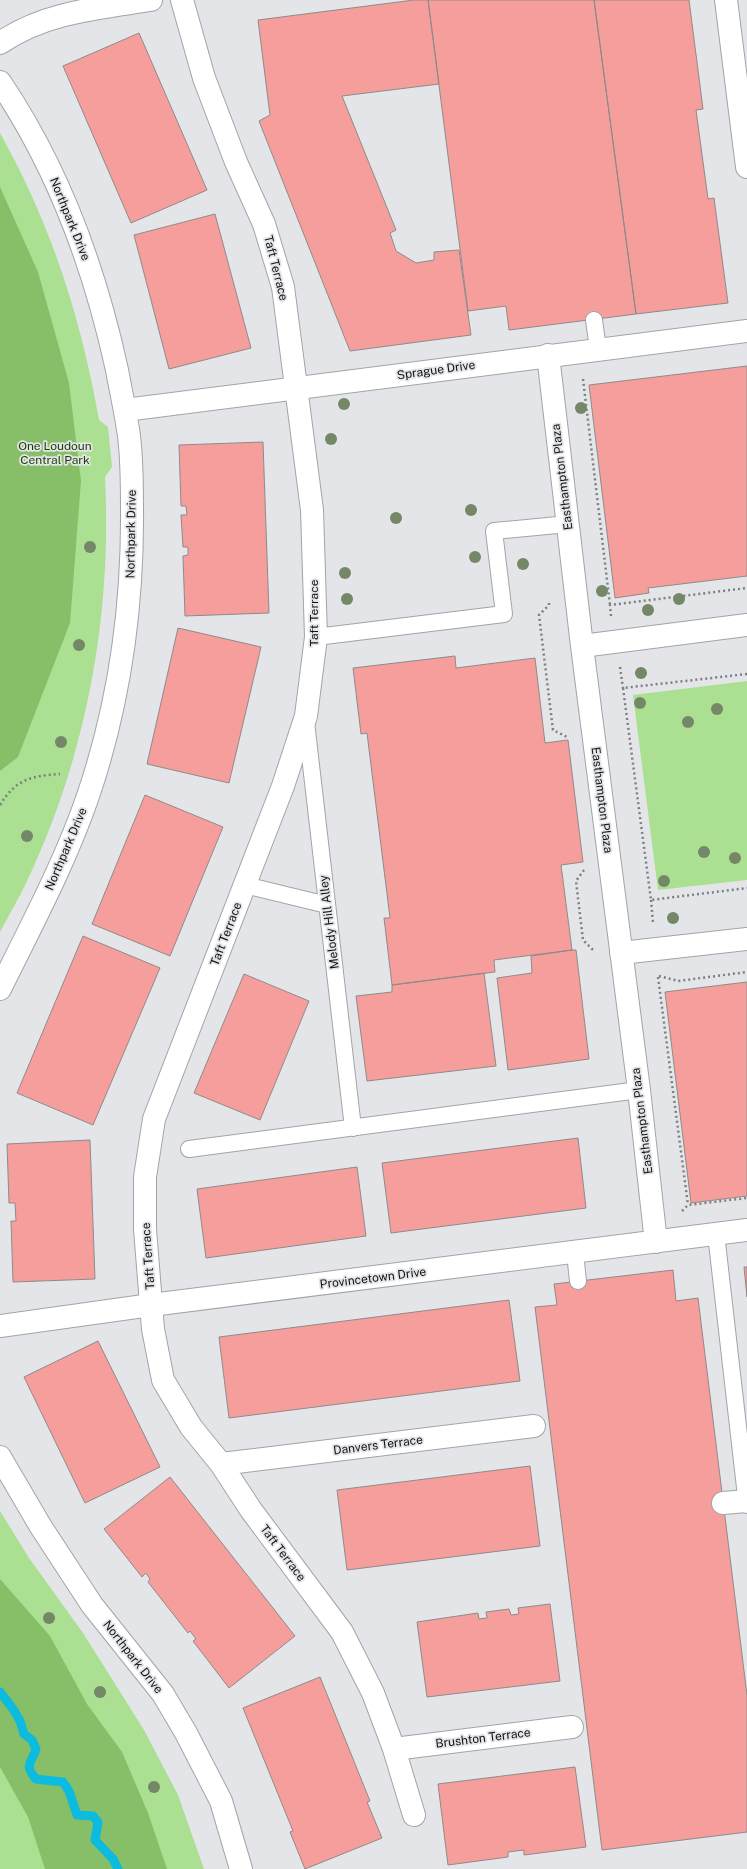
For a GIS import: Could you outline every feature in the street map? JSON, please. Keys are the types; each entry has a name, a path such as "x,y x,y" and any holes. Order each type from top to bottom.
{"street":[{"path":"0,43 16,32 49,18 75,12 151,0"},
{"name":"Taft Terrace","path":"182,0 204,78 236,162 266,231 283,287 312,510 316,637 306,716 283,786 154,1120 145,1178 145,1229 153,1329 163,1380 191,1427 221,1464 251,1510 342,1632 373,1693 394,1749 414,1816"},
{"path":"726,0 747,167"},
{"name":"Northpark Drive","path":"0,82 49,167 73,222 90,271 110,339 125,410 130,452 132,544 128,623 110,721 85,804 51,886 0,989"},
{"name":"Sprague Drive","path":"125,410 747,330"},
{"name":"Easthampton Plaza","path":"548,355 582,646 639,1090 656,1242"},
{"path":"582,646 747,625"},
{"path":"621,953 747,939"},
{"name":"Provincetown Drive","path":"0,1326 152,1305 575,1253 747,1230"},
{"name":"Danvers Terrace","path":"221,1464 534,1426"},
{"name":"Northpark Drive","path":"0,1457 41,1527 92,1605 163,1694 186,1733 221,1801 241,1869"},
{"path":"723,1503 747,1501"},
{"name":"Brushton Terrace","path":"394,1749 572,1726"}],"lane":[{"path":"594,320 598,349"},
{"path":"316,637 504,614 494,531 568,524"},
{"name":"Melody Hill Alley","path":"306,716 353,1128"},
{"path":"245,885 327,905"},
{"path":"189,1149 639,1090"},
{"path":"716,1234 747,1505"},
{"path":"575,1253 578,1281"}],"path":[{"path":"583,378 610,605"},
{"path":"747,674 623,688 651,900 747,888"},
{"path":"0,805 20,782 36,775 60,774"}],"green space":[{"name":"One Loudoun Central Park","path":"0,133 34,202 62,272 83,345 99,420 108,427 112,467 105,477 106,529 104,581 99,632 91,684 80,734 48,833 27,881 0,932"},
{"path":"0,187 38,272 69,383 81,481 70,623 18,757 0,771"},
{"path":"747,681 747,880 658,890 633,695"},
{"path":"0,1511 29,1558 83,1633 144,1730 178,1795 204,1869 0,1869"},
{"path":"0,1579 50,1636 87,1704 122,1752 148,1813 167,1869 45,1869 28,1817 0,1767"}],"building":[{"path":"414,0 428,0 439,84 342,96 396,230 390,233 396,251 416,263 434,260 434,252 459,250 471,335 350,351 259,121 270,115 258,20"},
{"path":"428,0 594,0 636,314 509,330 506,306 468,311"},
{"path":"594,0 689,0 703,109 696,110 708,199 714,198 728,303 636,314"},
{"path":"139,33 207,190 131,223 63,66"},
{"path":"215,214 251,348 169,369 134,235"},
{"path":"747,366 747,576 648,588 649,593 615,598 589,385"},
{"path":"263,442 269,613 185,616 183,556 188,555 188,547 183,547 181,515 187,515 186,506 181,506 179,445"},
{"path":"178,628 261,647 229,783 147,764"},
{"path":"455,656 456,668 535,658 545,743 568,740 583,862 561,865 572,950 494,960 495,972 392,985 384,918 390,918 367,733 361,734 353,668"},
{"path":"145,795 223,827 170,956 92,924"},
{"path":"83,936 160,968 93,1125 17,1093"},
{"path":"576,950 589,1059 508,1070 497,978 532,973 531,956"},
{"path":"484,973 496,1066 367,1081 356,996 392,992 392,985"},
{"path":"244,974 309,1001 260,1120 194,1093"},
{"path":"747,982 747,1196 691,1203 665,992"},
{"path":"578,1138 586,1208 391,1233 382,1163"},
{"path":"90,1140 95,1279 13,1282 11,1221 16,1221 15,1203 9,1203 7,1144"},
{"path":"357,1167 366,1236 206,1258 197,1189"},
{"path":"744,1267 747,1267 747,1297"},
{"path":"673,1270 676,1301 698,1298 747,1695 747,1832 602,1850 535,1307 557,1305 554,1284"},
{"path":"509,1300 520,1381 229,1418 219,1337"},
{"path":"98,1341 160,1467 85,1503 24,1377"},
{"path":"530,1466 540,1546 347,1570 337,1490"},
{"path":"170,1477 295,1636 229,1688 193,1641 196,1639 190,1631 188,1633 148,1582 150,1579 146,1573 142,1577 104,1529"},
{"path":"550,1604 560,1681 427,1697 417,1622 478,1613 479,1619 487,1618 486,1612 509,1609 511,1615 519,1614 518,1608"},
{"path":"320,1677 370,1801 367,1802 382,1838 305,1869 290,1832 293,1831 243,1708"},
{"path":"575,1767 586,1847 524,1855 524,1850 508,1852 508,1857 448,1865 438,1784"}],"waterway":[{"path":"0,1692 20,1721 24,1734 32,1740 36,1749 29,1767 32,1774 36,1779 63,1782 69,1791 77,1815 93,1816 98,1822 95,1840 113,1859 118,1869"}]}
